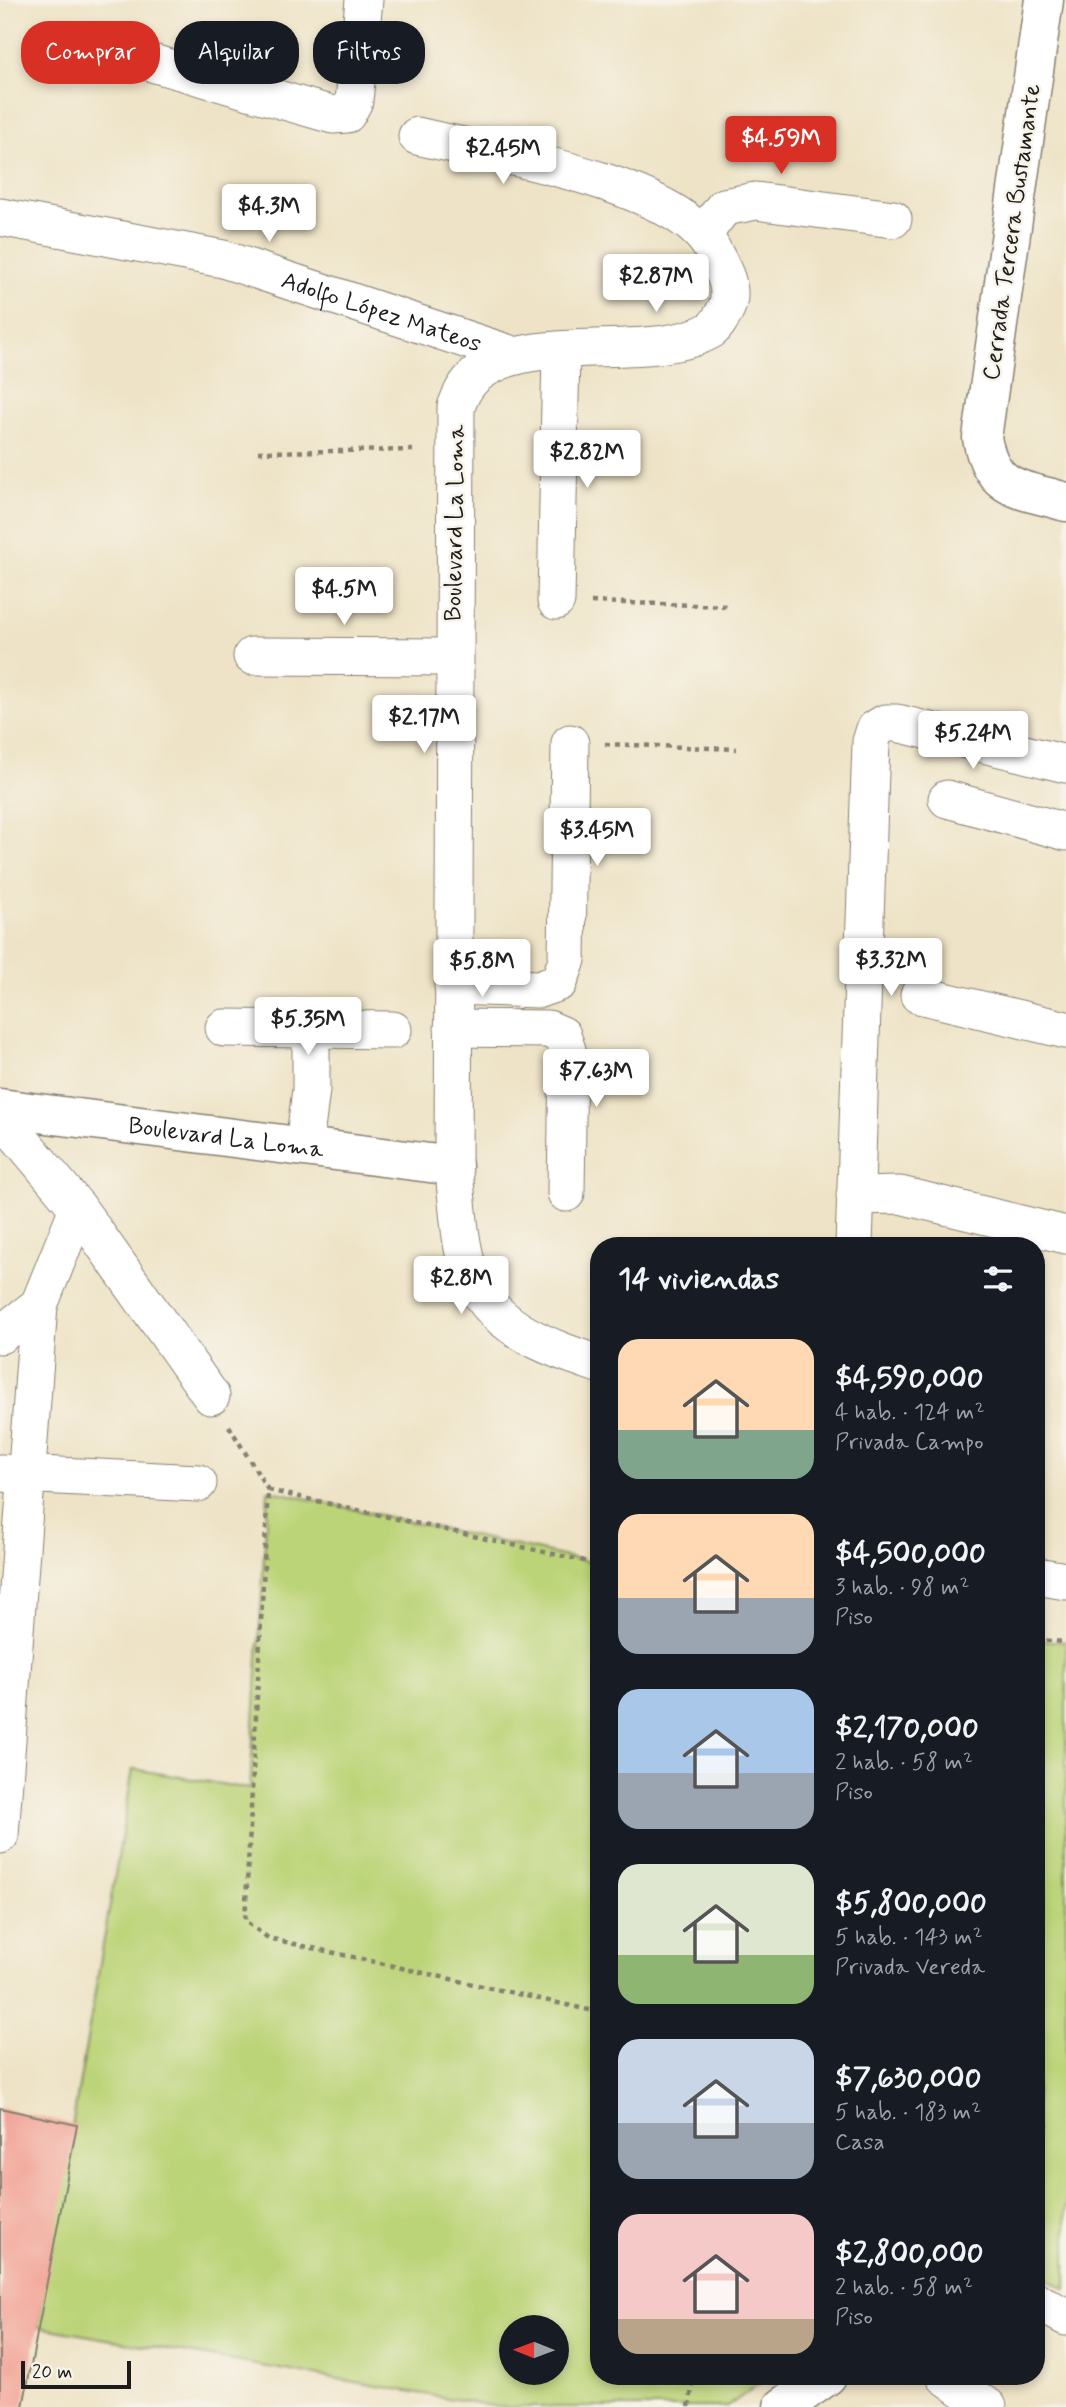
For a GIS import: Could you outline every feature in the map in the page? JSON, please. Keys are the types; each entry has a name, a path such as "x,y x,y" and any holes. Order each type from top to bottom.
{"main road":[{"name":"Cerrada Tercera Bustamante","path":"1044,0 982,438 987,464 1006,484 1066,502"},
{"name":"Boulevard La Loma","path":"0,1108 453,1166"},
{"path":"783,2407 814,2385"}],"street":[{"path":"160,65 333,115 347,114 354,101 364,0"},
{"name":"Boulevard La Loma","path":"416,136 603,181 638,192 672,209 704,233 727,279 728,303 714,329 686,340 516,356 477,374 463,388 456,407 453,450 453,1166 468,1267 479,1292 497,1316 525,1335 590,1361"},
{"path":"704,233 724,207 756,201 893,219"},
{"name":"Adolfo López Mateos","path":"0,217 223,259 516,356"},
{"path":"556,601 561,351"},
{"path":"252,656 453,657"},
{"path":"854,1237 871,742 875,729 885,723 897,723 1066,764"},
{"path":"453,985 539,989 559,982 567,960 570,743"},
{"path":"947,799 1066,832"},
{"path":"919,995 1066,1030"},
{"path":"224,1028 393,1030"},
{"path":"304,1145 311,1090 311,1028"},
{"path":"453,1028 548,1029 562,1035 568,1054 566,1193"},
{"path":"0,1115 78,1208 211,1396"},
{"path":"856,1196 900,1195 1066,1235"},
{"path":"0,1835 14,1474 40,1305 78,1208"},
{"path":"0,1335 40,1305"},
{"path":"14,1474 198,1483"},
{"path":"1045,1578 1066,1581"},
{"path":"1045,2306 1066,2317"},
{"path":"957,2385 988,2407"}],"path":[{"path":"258,452 453,450"},
{"path":"556,601 730,606"},
{"path":"570,743 737,749"},
{"path":"211,1396 268,1490 245,1921 268,1938 590,2010"},
{"path":"268,1490 590,1562"},
{"path":"1045,1641 1066,1642"},
{"path":"689,2407 693,2385"}],"green space":[{"path":"268,1490 590,1562 590,2385 757,2385 727,2407 499,2407 38,2327 133,1769 250,1789"},
{"path":"1045,1641 1066,1642 1066,2289 1045,2277"}],"building":[{"path":"0,2108 77,2125 23,2407 0,2407"}]}
